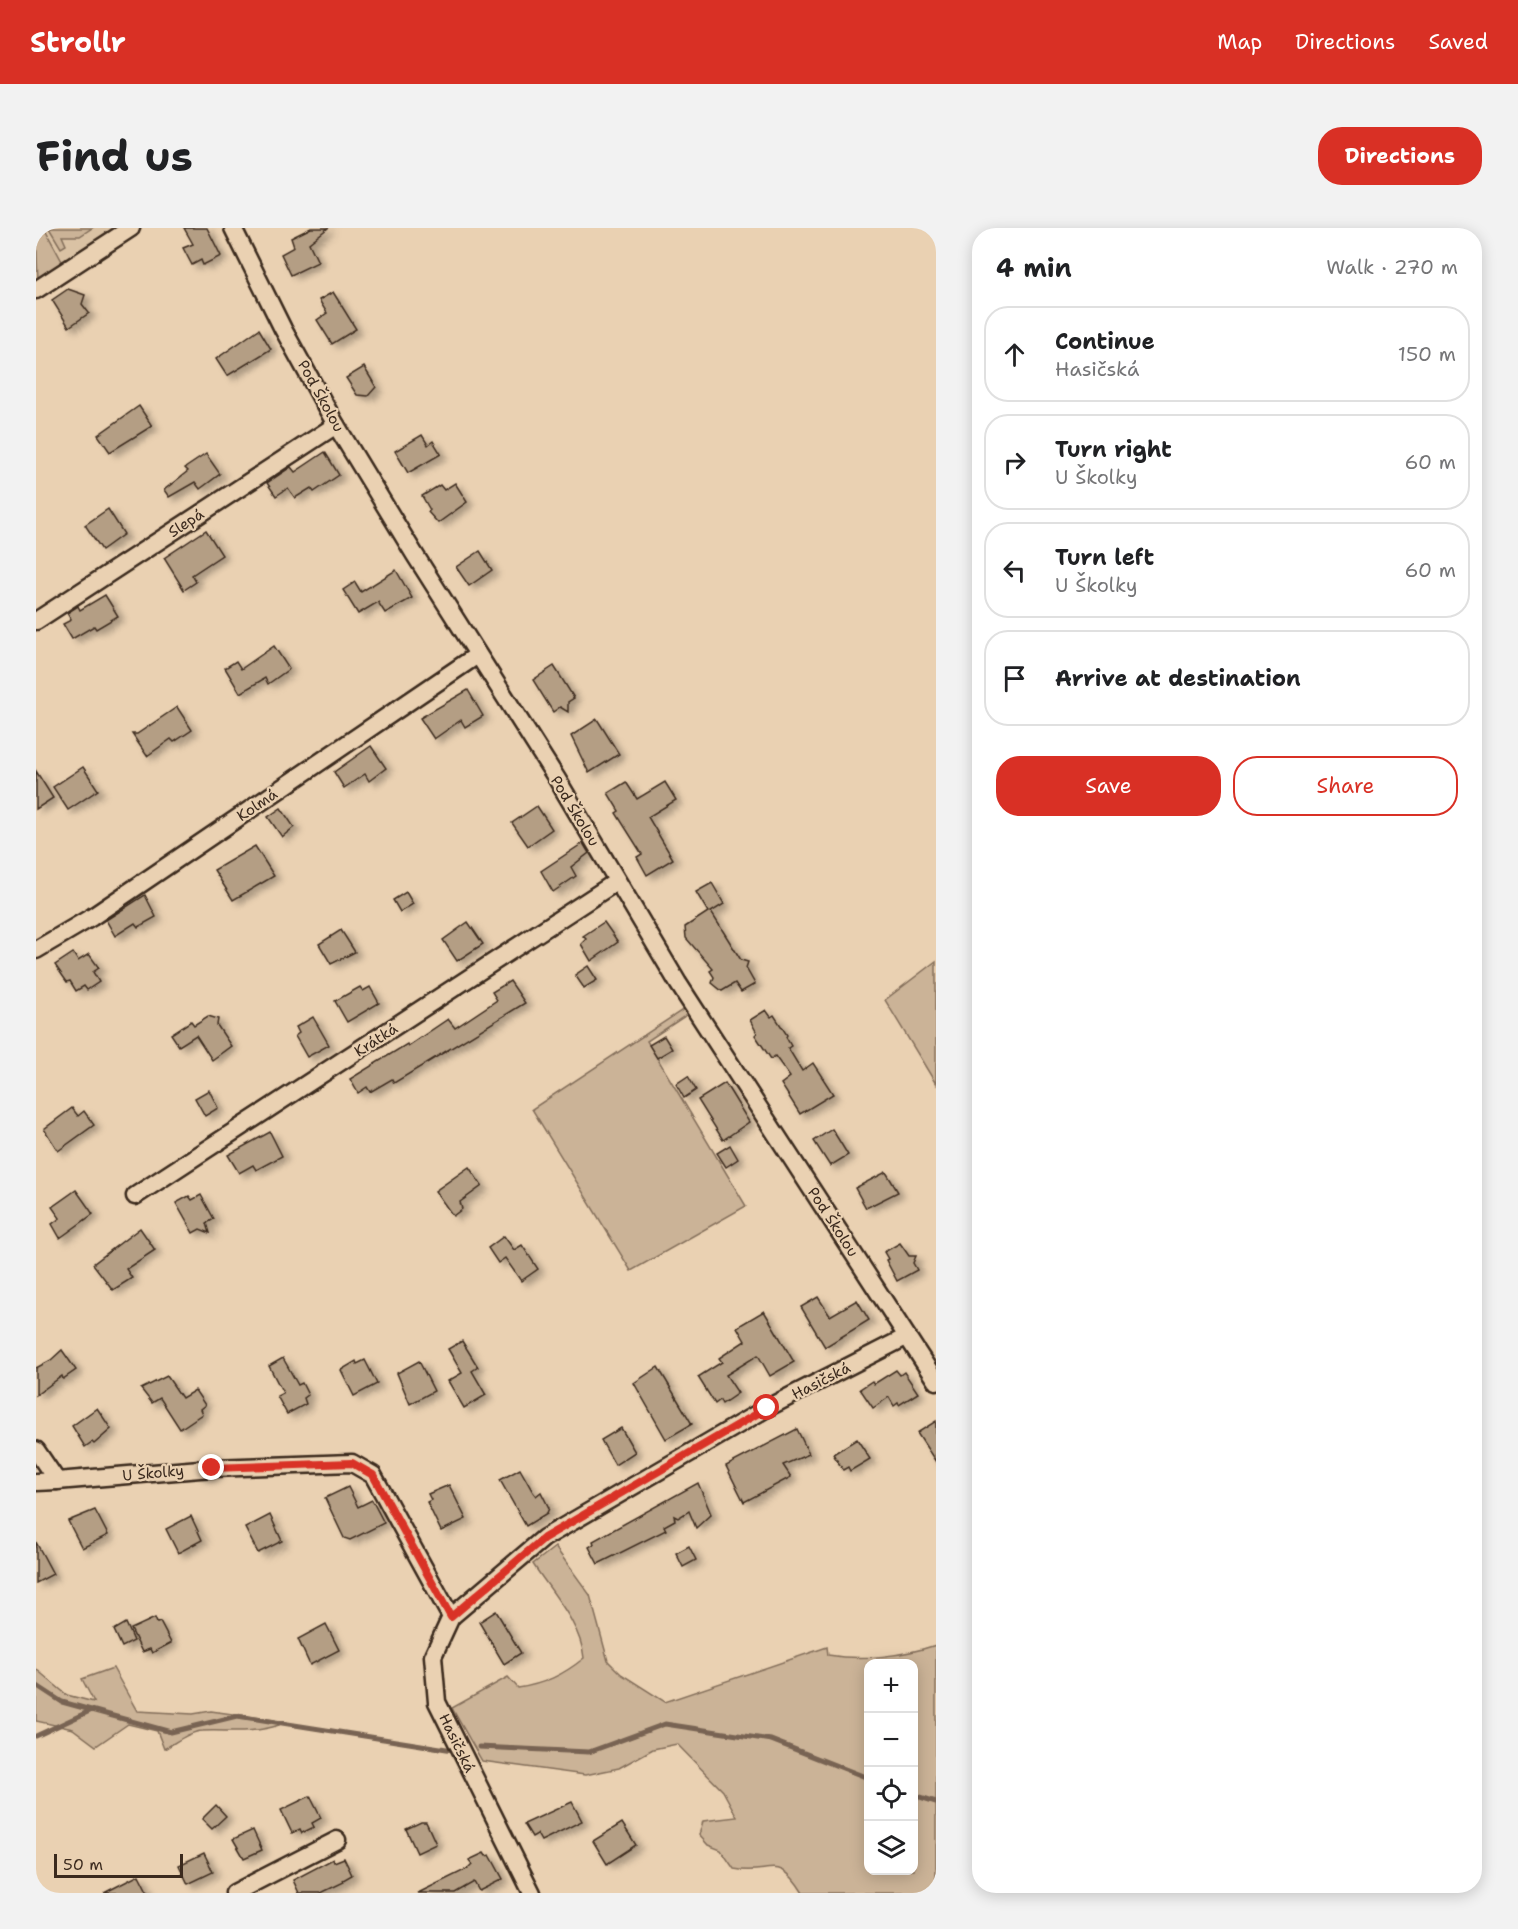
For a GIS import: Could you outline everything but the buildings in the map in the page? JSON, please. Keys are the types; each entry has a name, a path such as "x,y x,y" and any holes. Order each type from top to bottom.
{"street":[{"path":"36,290 131,228"},
{"name":"Pod Školou","path":"233,228 283,328 336,425 476,656 557,779 616,882 936,1382"},
{"name":"Slepá","path":"36,621 336,425"},
{"name":"Kolmá","path":"36,950 92,917 476,656"},
{"name":"Krátká","path":"135,1196 616,882"},
{"name":"Hasičská","path":"532,1893 437,1702 433,1656 451,1617 544,1538 767,1408 906,1337"},
{"path":"36,1450 57,1481"},
{"name":"U Školky","path":"36,1482 212,1468 352,1463 373,1475 451,1617"},
{"path":"234,1893 337,1840"}],"shaded area":[{"path":"36,228 120,228 38,282"},
{"path":"36,228 44,228 64,265 38,282"},
{"path":"49,228 92,228 80,236 62,236 66,245 61,248"},
{"path":"936,961 936,1084 885,1000"},
{"path":"687,1007 691,1012 647,1041 746,1206 631,1271 532,1109"},
{"path":"555,1547 590,1595 608,1661 621,1674 665,1702 827,1647 828,1655 855,1658 897,1655 936,1645 936,1893 803,1893 794,1880 780,1869 734,1869 721,1850 708,1845 699,1835 703,1821 737,1817 723,1791 677,1744 653,1749 619,1768 585,1775 482,1761 452,1708 508,1677 518,1688 527,1686 553,1678 584,1658 577,1633 533,1564"},
{"path":"113,1668 137,1711 193,1714 211,1711 275,1720 279,1725 250,1731 198,1732 164,1749 157,1731 128,1724 96,1746 73,1729 36,1721 36,1669 67,1695 94,1702 82,1679"}],"waterway":[{"path":"36,1685 62,1702 171,1732 237,1716 453,1750"},
{"path":"36,1736 92,1710"},
{"path":"479,1747 589,1752 665,1724 771,1740 864,1776"},
{"path":"918,1796 936,1802"}],"route":[{"path":"212,1468 352,1463 373,1475 451,1617 544,1538 767,1408"}]}
